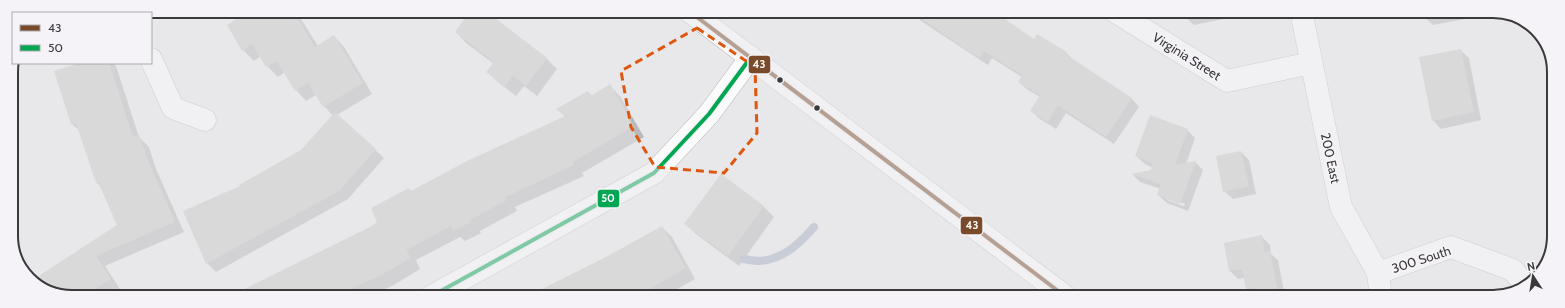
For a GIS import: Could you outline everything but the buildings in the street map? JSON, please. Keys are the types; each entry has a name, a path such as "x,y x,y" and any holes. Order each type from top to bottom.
{"street":[{"path":"697,18 1057,290"},
{"name":"Virginia Street","path":"1125,18 1227,81 1311,63"},
{"name":"200 East","path":"1302,18 1341,207 1378,273 1379,290"},
{"path":"443,290 654,173 708,114 751,58"},
{"path":"152,61 173,108 205,120"},
{"name":"300 South","path":"1378,273 1451,247 1513,270 1522,281"}],"highlighted area":[{"path":"697,28 755,67 757,133 724,173 655,167 631,127 621,71"}],"waterway":[{"path":"744,259 759,261 776,258 797,245 814,227"}],"transit line":[{"name":"43","path":"698,18 1057,290"},
{"name":"50","path":"443,290 654,173 709,114 751,57"}]}
